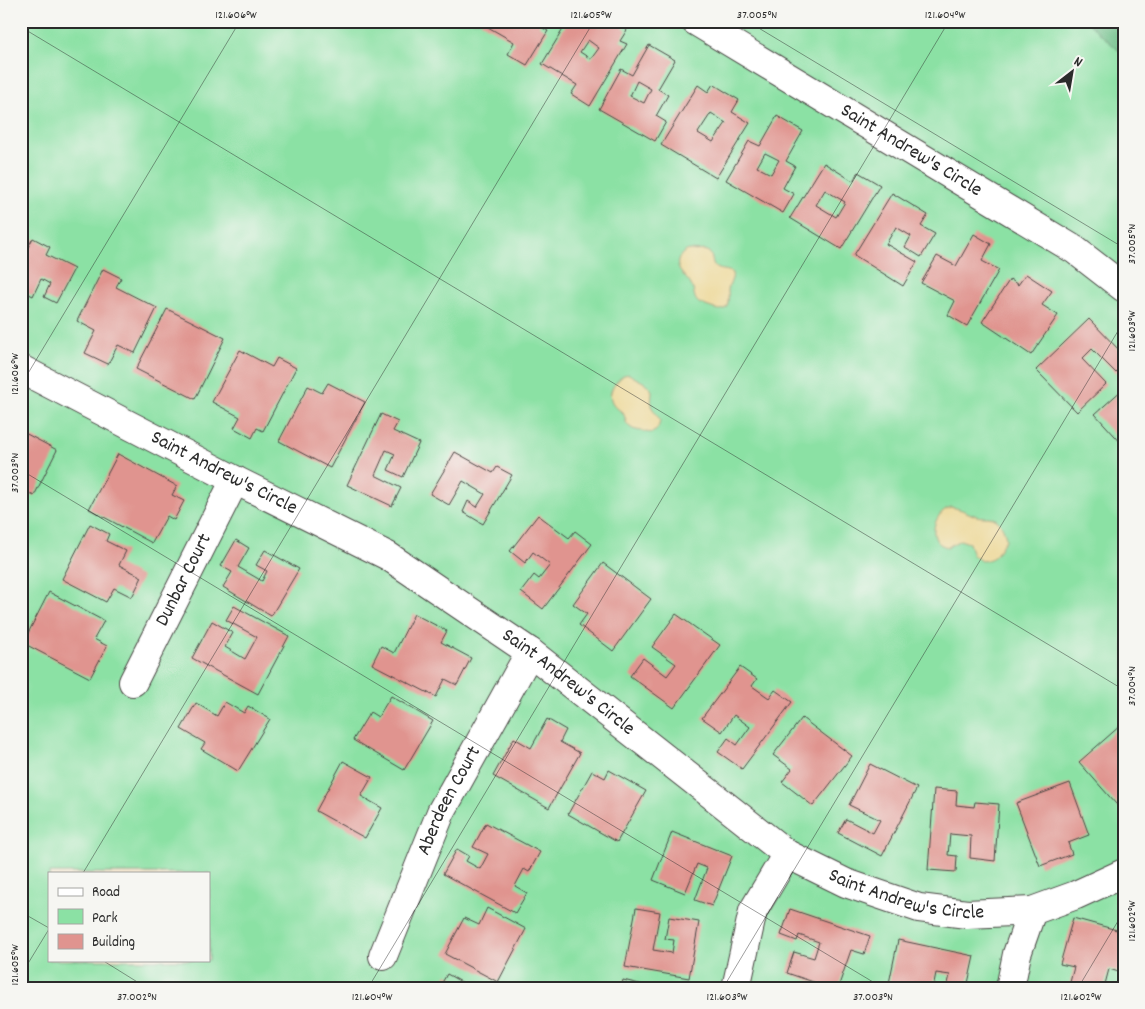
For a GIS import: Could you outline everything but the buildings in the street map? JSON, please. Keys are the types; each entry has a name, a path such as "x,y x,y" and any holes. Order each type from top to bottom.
{"street":[{"name":"Saint Andrew's Circle","path":"696,21 1075,250 1124,288"},
{"name":"Saint Andrew's Circle","path":"21,369 235,480 388,556 530,652 787,854 846,883 919,908 967,914 1032,911 1076,895 1124,873"},
{"name":"Dunbar Court","path":"133,682 235,480"},
{"name":"Aberdeen Court","path":"383,956 441,812 530,652"},
{"path":"736,988 754,911 787,854"},
{"path":"1010,988 1017,954 1032,911"}],"green space":[{"path":"21,21 1124,21 1124,988 21,988"},
{"path":"1086,21 1124,21 1124,55"}],"sand":[{"path":"686,251 709,252 715,266 732,273 728,289 728,303 724,309 717,310 699,303 689,281 680,272 678,260"},
{"path":"629,374 645,383 652,391 651,406 660,420 658,428 654,432 645,432 631,428 627,424 623,413 611,401 612,388 624,375"},
{"path":"950,507 977,516 993,518 999,522 1006,540 994,557 981,561 973,555 969,543 960,540 948,547 941,545 936,540 934,528 936,522 939,516"}]}
